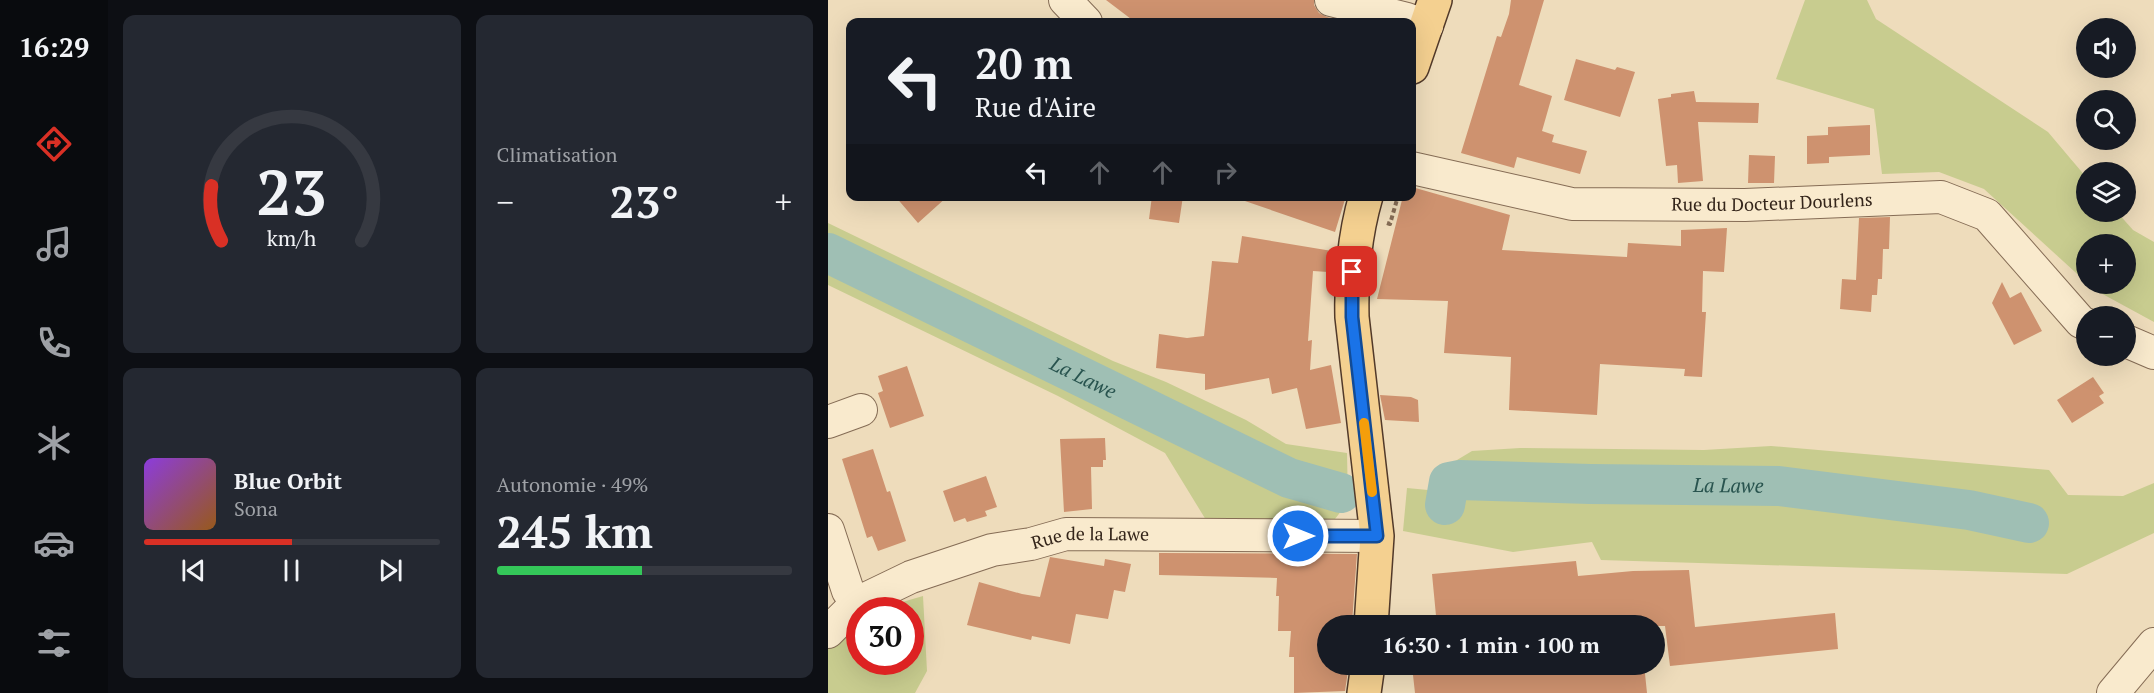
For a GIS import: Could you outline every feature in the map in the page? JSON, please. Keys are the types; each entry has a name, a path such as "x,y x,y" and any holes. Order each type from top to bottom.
{"main road":[{"path":"1416,56 1431,13"},
{"path":"1365,201 1355,244 1351,283 1352,317 1377,536 1372,615"},
{"path":"1364,693 1366,675"}],"street":[{"path":"1065,0 1082,18"},
{"path":"1331,0 1407,18 1431,13"},
{"name":"Rue du Docteur Dourlens","path":"1416,169 1572,204 1745,205 1941,197 1987,215 2076,316"},
{"path":"2136,345 2154,353"},
{"path":"828,422 861,410"},
{"path":"828,530 848,591 852,597"},
{"name":"Rue de la Lawe","path":"869,597 911,577 992,550 1031,544 1066,534 1377,536"},
{"name":"Rue de la Lawe","path":"828,632 846,614"},
{"path":"2113,693 2154,644"}],"green space":[{"path":"1805,0 1867,0 1876,19 2048,132 2076,165 2076,222 2126,222 2133,230 2154,242 2154,322 2136,312 2136,306 2125,306 2103,294 2136,294 2136,234 2076,234 2076,273 1984,189 1939,172 1882,174 1874,109 1776,79"},
{"path":"828,223 1113,361 1166,382 1246,420 1286,444 1347,453 1348,502 1332,523 1206,520 1165,453 1058,396 828,285"},
{"path":"1771,446 2049,470 2068,495 2123,496 2154,483 2154,533 2067,574 1601,560 1592,542 1513,552 1403,531 1407,488 1449,492 1452,463 1472,451 1520,448 1704,450"},
{"path":"924,615 927,671 915,693 828,693 828,643 846,627 846,675 924,675"}],"building":[{"path":"1106,0 1314,0 1319,13 1331,18 1130,18"},
{"path":"1511,0 1544,0 1519,85 1552,96 1542,131 1554,135 1552,142 1587,151 1580,174 1517,157 1514,168 1461,153 1497,36 1501,37 1509,14"},
{"path":"1576,59 1615,70 1617,67 1635,72 1620,117 1564,100"},
{"path":"1694,91 1696,102 1759,103 1758,123 1698,122 1703,181 1678,183 1677,165 1666,166 1658,99 1671,97 1671,94"},
{"path":"1870,125 1870,155 1829,157 1829,163 1807,164 1807,136 1828,135 1828,127"},
{"path":"1749,155 1775,156 1774,183 1748,183"},
{"path":"1416,188 1510,215 1502,250 1627,257 1628,243 1681,246 1681,230 1727,228 1724,272 1703,271 1702,312 1706,312 1702,377 1684,376 1685,369 1600,364 1597,415 1509,410 1511,357 1444,353 1448,301 1377,299 1402,201 1416,201"},
{"path":"899,201 942,201 918,223"},
{"path":"1151,201 1182,201 1179,223 1149,219"},
{"path":"1245,201 1344,201 1335,232"},
{"path":"1890,217 1889,249 1883,249 1882,279 1878,279 1877,295 1872,295 1871,312 1840,309 1842,279 1856,280 1859,218"},
{"path":"1242,236 1332,251 1328,272 1313,271 1308,341 1312,340 1310,370 1331,365 1341,423 1306,429 1297,388 1272,394 1269,378 1205,390 1205,374 1156,368 1159,334 1187,338 1204,336 1212,261 1238,263"},
{"path":"2002,282 2010,298 2021,292 2042,331 2014,345 1992,303"},
{"path":"907,366 924,416 890,428 878,393 883,391 878,376"},
{"path":"2093,377 2104,393 2099,396 2104,403 2072,423 2057,400"},
{"path":"1380,395 1411,397 1418,400 1419,422 1385,420"},
{"path":"1105,438 1106,460 1103,460 1103,467 1091,467 1092,509 1064,512 1060,439"},
{"path":"873,449 887,492 890,491 906,541 878,551 872,536 867,538 842,459"},
{"path":"986,476 997,507 985,511 987,516 967,522 965,518 954,522 943,491"},
{"path":"1159,553 1357,554 1353,615 1317,615 1317,675 1347,675 1345,691 1294,693 1294,657 1289,657 1291,631 1278,631 1277,578 1159,575"},
{"path":"1050,557 1104,566 1105,559 1131,564 1125,592 1114,590 1108,619 1076,614 1070,644 1032,636 1031,640 967,625 979,582 1040,597"},
{"path":"1576,561 1578,576 1633,571 1689,570 1695,627 1835,613 1838,649 1670,666 1665,615 1436,615 1432,574"},
{"path":"1413,675 1645,675 1647,693 1415,693"}],"waterway":[{"name":"La Lawe","path":"828,253 1289,478 1341,493"},
{"name":"La Lawe","path":"1445,505 1449,482 1459,480 1779,486 1969,510 2029,523"}],"slow traffic":[{"path":"1364,423 1372,492"}],"route":[{"path":"1298,536 1377,536 1352,317 1352,272"}]}
